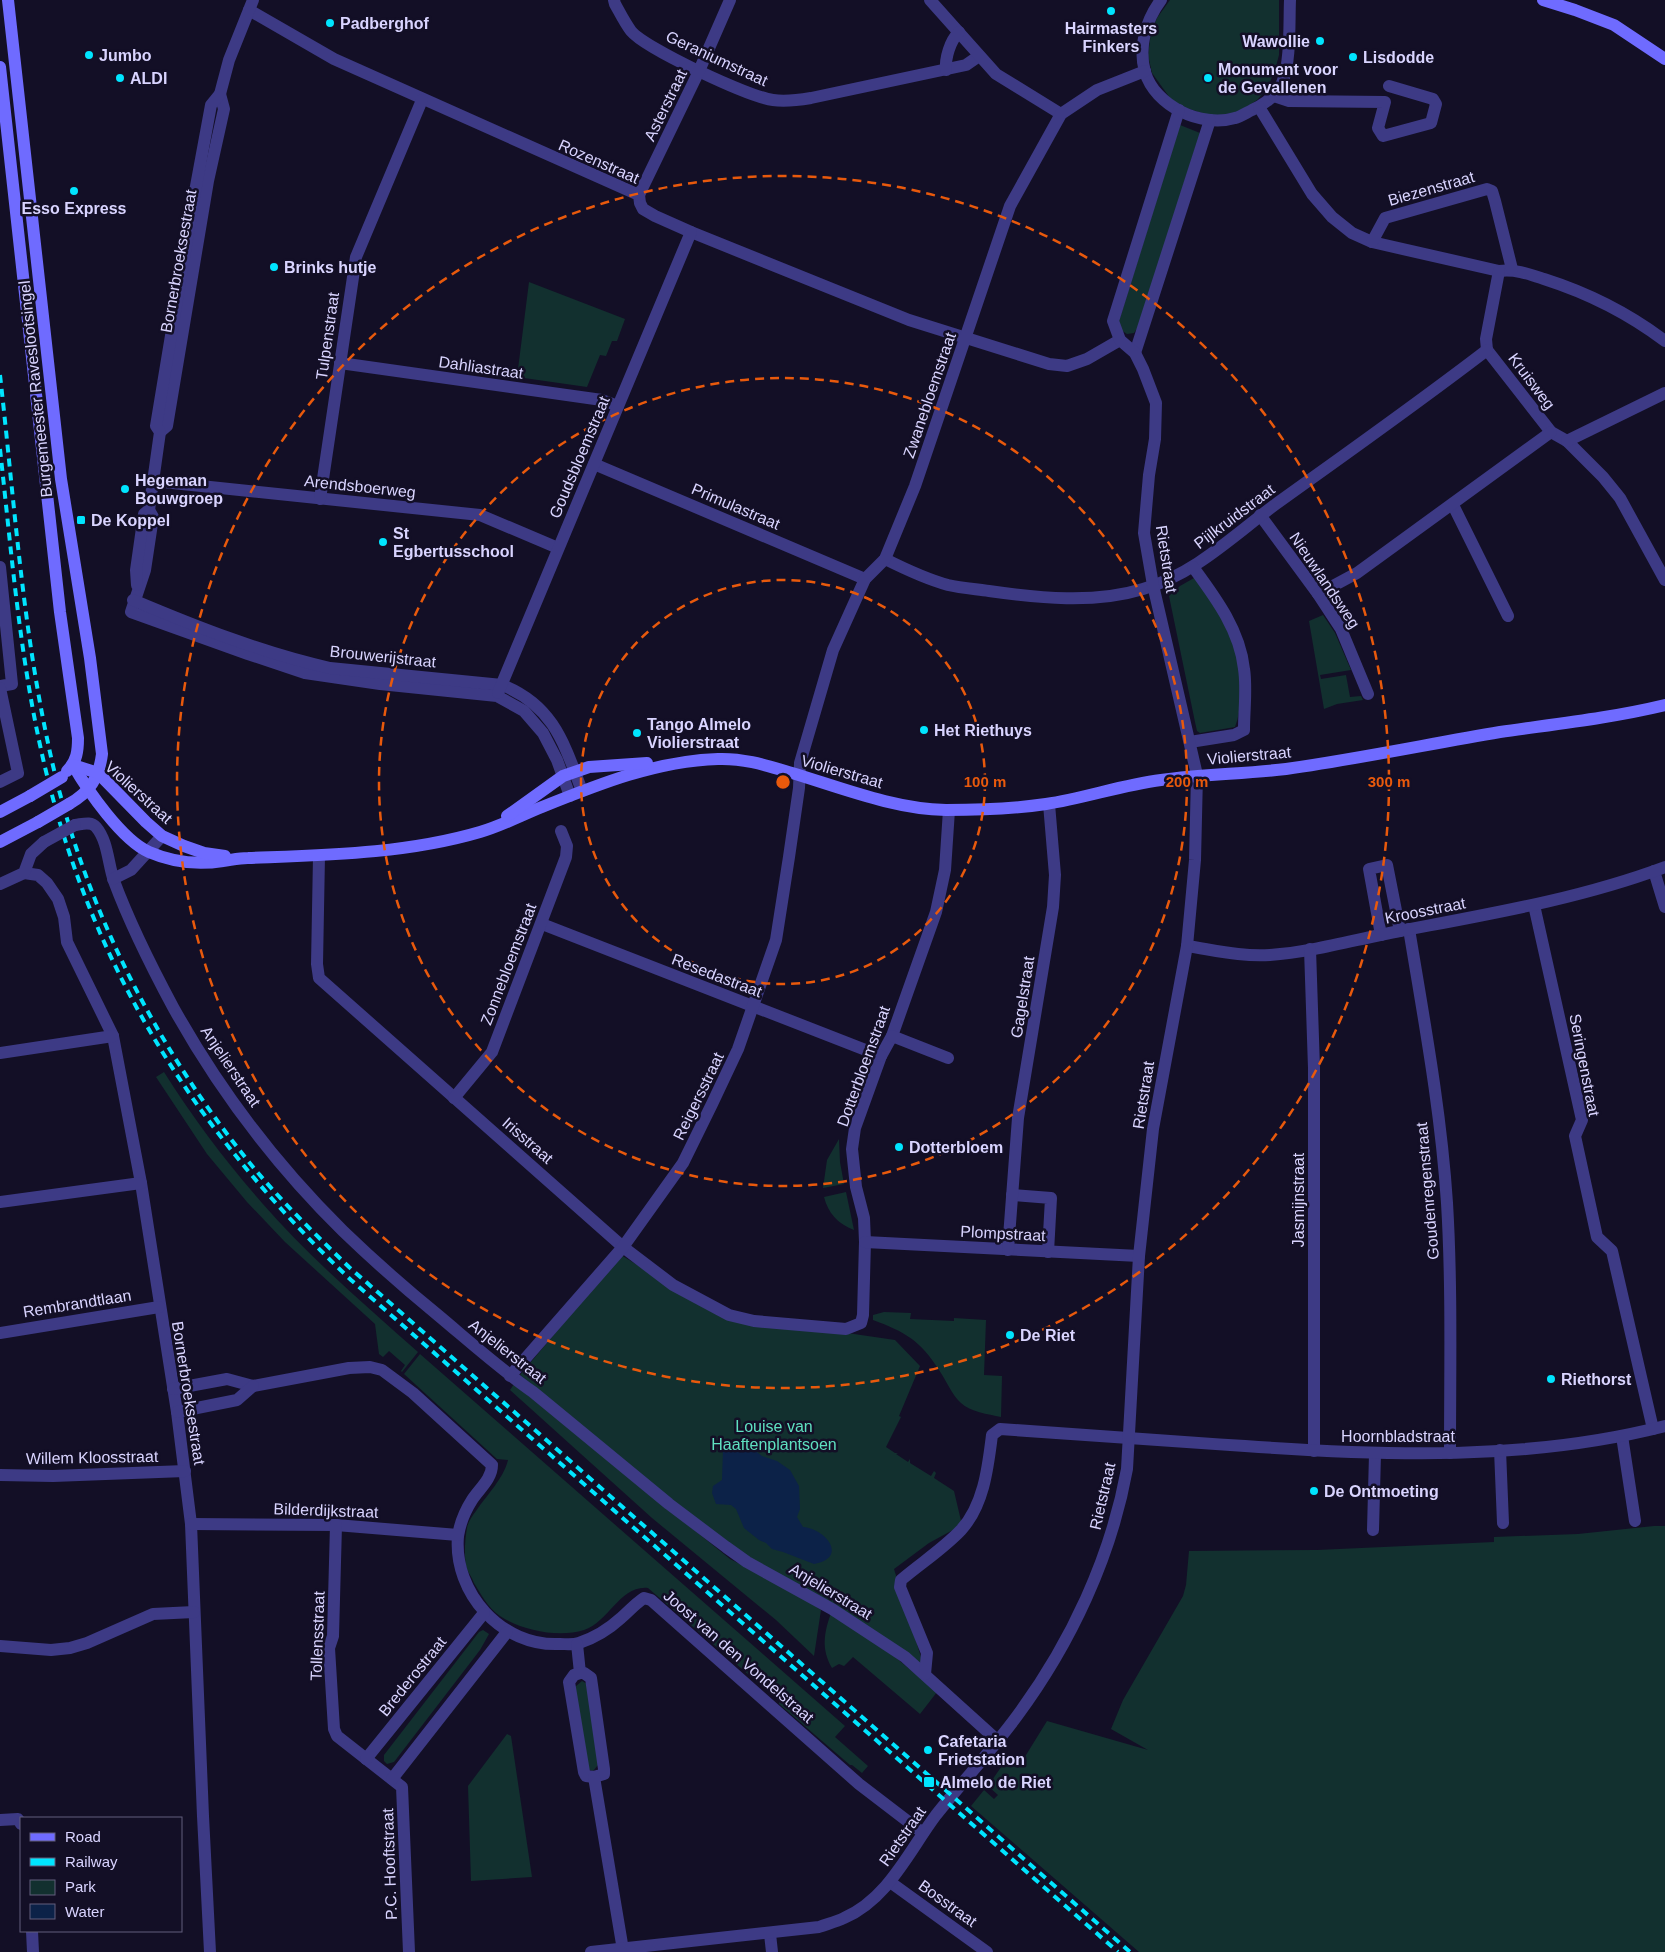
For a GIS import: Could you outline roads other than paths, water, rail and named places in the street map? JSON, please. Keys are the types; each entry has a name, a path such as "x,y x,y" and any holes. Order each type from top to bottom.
{"main road":[{"name":"Burgemeester Raveslootsingel","path":"8,0 61,479 90,658 102,754 98,773"},
{"path":"1543,0 1614,25 1665,59"},
{"name":"Burgemeester Raveslootsingel","path":"0,68 60,612 78,738 78,751 73,765"},
{"name":"Violierstraat","path":"73,765 98,773 162,836 184,846 204,853 239,858 318,856 438,843 484,831 576,793 643,770 691,762 723,759 742,760 905,806 949,810 1002,809 1049,804 1137,784 1197,776 1284,769 1500,732 1633,712 1665,705"},
{"name":"Violierstraat","path":"484,831 568,774 589,767 653,762 691,762"},
{"name":"Violierstraat","path":"73,765 88,791 135,844 148,852 173,860 198,863 221,862 239,858"},
{"path":"0,812 62,777 73,765"},
{"path":"0,842 38,822 88,791 98,773"}],"street":[{"name":"Geraniumstraat","path":"614,0 632,32 657,50 754,95 773,100 794,101 812,98 966,66 979,56"},
{"name":"Asterstraat","path":"639,195 699,71 730,0"},
{"path":"930,0 996,74 1061,114"},
{"path":"1161,0 1148,20 1144,36 1143,56 1145,71 1150,84 1161,97 1179,110 1194,118 1210,120 1234,119 1259,107 1274,96 1283,80 1287,65 1290,0"},
{"name":"Bornerbroeksestraat","path":"134,600 145,570 153,517 149,510 160,432 156,426 211,106 220,94 229,60 251,5"},
{"name":"Rozenstraat","path":"251,5 334,59 422,100 639,195 640,203 655,216 909,320 1050,364 1067,366 1087,359 1120,340"},
{"path":"946,70 945,62 954,37 959,32"},
{"name":"Zwanebloemstraat","path":"800,775 800,763 834,650 865,579 885,559 915,486 1010,206 1061,114 1098,90 1145,71"},
{"path":"1274,96 1290,101 1385,102 1378,128 1384,136 1431,123 1436,104 1433,99 1389,86"},
{"name":"Tulpenstraat","path":"320,498 356,257 422,100"},
{"path":"1259,107 1312,194 1332,217 1352,233 1372,242 1506,270 1571,288 1614,307 1665,340"},
{"path":"1120,340 1113,321 1179,110"},
{"path":"1135,352 1210,120"},
{"name":"Biezenstraat","path":"1372,242 1385,218 1488,189 1492,192 1495,201 1506,270"},
{"name":"Goudsbloemstraat","path":"500,690 691,232"},
{"path":"1487,350 1486,339 1506,270"},
{"name":"Rietstraat","path":"591,1952 770,1934 819,1927 845,1918 861,1908 890,1882 923,1833 1018,1714 1077,1620 1104,1555 1121,1503 1127,1469 1139,1256 1154,1121 1187,946 1195,860 1197,776 1153,586 1144,533 1149,474 1155,439 1156,409 1150,386 1135,352 1120,340"},
{"name":"Kruisweg","path":"1487,350 1551,432"},
{"name":"Pijlkruidstraat","path":"885,559 923,577 949,585 1020,595 1066,598 1106,596 1142,590 1192,567 1260,515 1487,350"},
{"name":"Dahliastraat","path":"340,363 602,400 618,406"},
{"path":"1567,441 1665,392"},
{"path":"1318,594 1357,573 1551,432 1567,441 1603,477 1620,498 1665,580"},
{"name":"Primulastraat","path":"594,464 865,579"},
{"name":"Arendsboerweg","path":"153,481 480,515 558,548"},
{"path":"1453,505 1508,616"},
{"name":"Nieuwlandsweg","path":"1260,515 1318,594 1340,629 1368,694"},
{"path":"0,567 4,686 18,773 0,782"},
{"name":"Rietstraat","path":"1190,742 1234,735 1244,730 1245,670 1231,624 1211,592 1192,567"},
{"name":"Brouwerijstraat","path":"134,600 248,654 305,673 370,683 500,690 525,696 546,714 561,742 568,774 576,793"},
{"name":"Reigersstraat","path":"510,1376 623,1247 682,1163 738,1049 776,940 790,858 800,775"},
{"name":"Gagelstraat","path":"1008,1250 1018,1118 1053,907 1055,875 1049,804"},
{"name":"Dotterbloemstraat","path":"846,1329 861,1323 863,1316 864,1218 856,1186 852,1149 855,1128 882,1056 892,1036 936,912 945,870 949,810"},
{"name":"Anjelierstraat","path":"24,872 31,854 44,842 75,825 89,823 94,825 100,832 113,879 145,953 204,1060 246,1118 292,1176 343,1231 407,1290 669,1504 747,1562 839,1614 905,1657 998,1741"},
{"name":"Zonnebloemstraat","path":"454,1098 492,1052 566,857 567,846 560,831"},
{"path":"113,879 131,870 162,836"},
{"name":"Irisstraat","path":"318,856 317,964 319,978 623,1247 673,1285 730,1315 754,1321 846,1329"},
{"name":"Goudenregenstraat","path":"1381,935 1369,869 1387,865 1426,1027 1446,1202 1450,1261 1450,1453"},
{"path":"1660,869 1665,907"},
{"name":"Kroosstraat","path":"1187,946 1262,955 1310,949 1534,905 1660,869"},
{"path":"0,884 24,872"},
{"name":"Bornerbroeksestraat","path":"24,872 38,875 47,883 58,899 64,917 68,942 114,1036 141,1183 177,1412 191,1524 210,1952"},
{"name":"Seringenstraat","path":"1534,905 1582,1120 1576,1136 1597,1237 1612,1251 1659,1427"},
{"name":"Resedastraat","path":"542,924 882,1056"},
{"name":"Jasmijnstraat","path":"1310,949 1314,1068 1314,1451"},
{"path":"0,1053 114,1036"},
{"path":"892,1036 948,1058"},
{"path":"0,1202 141,1183"},
{"path":"1012,1195 1051,1198 1048,1252"},
{"name":"Plompstraat","path":"865,1242 1139,1256"},
{"name":"Rembrandtlaan","path":"0,1332 159,1306"},
{"name":"Joost van den Vondelstraat","path":"173,1389 227,1379 253,1386 349,1368 370,1367 382,1370 413,1393 492,1465 492,1471 472,1500 462,1520 458,1535 460,1569 474,1598 484,1613 507,1632 542,1644 577,1644 601,1633 644,1598 651,1600 859,1784 923,1833"},
{"name":"Joost van den Vondelstraat","path":"177,1412 237,1400 253,1386"},
{"name":"Hoornbladstraat","path":"925,1674 927,1653 900,1587 901,1580 962,1529 975,1510 987,1472 992,1436 1000,1429 1375,1454 1450,1453 1560,1445 1622,1436 1659,1427"},
{"path":"1622,1436 1635,1521"},
{"path":"1500,1450 1503,1523"},
{"path":"1373,1530 1375,1454"},
{"name":"Willem Kloosstraat","path":"0,1475 53,1476 185,1471"},
{"name":"Bilderdijkstraat","path":"191,1524 336,1525 458,1535"},
{"name":"Tollensstraat","path":"336,1525 333,1636 329,1648 334,1729 337,1736 392,1779"},
{"path":"0,1646 51,1650 70,1648 153,1614 194,1612"},
{"name":"Brederostraat","path":"366,1759 484,1613"},
{"path":"392,1779 507,1632"},
{"path":"577,1644 580,1673"},
{"path":"580,1673 584,1673 591,1678 604,1769 604,1774 594,1777 586,1776 584,1772 569,1682 574,1675 580,1673"},
{"path":"594,1777 623,1950"},
{"name":"P.C. Hooftstraat","path":"392,1779 402,1787 409,1952"},
{"path":"0,1820 18,1819 20,1822"},
{"name":"Bosstraat","path":"890,1882 987,1952"},
{"path":"32,1932 33,1952"},
{"path":"770,1934 772,1952"}],"water":[{"path":"725,1448 753,1449 762,1456 777,1461 790,1470 799,1486 800,1509 797,1517 803,1527 812,1529 826,1538 832,1550 830,1556 824,1561 814,1564 772,1549 744,1528 736,1509 731,1505 716,1504 712,1493 713,1486 722,1480 723,1450"}],"railway":[{"path":"0,375 25,606 39,697 62,801 79,857 125,967 183,1071 217,1120 253,1167 276,1193 349,1267 1130,1952"},
{"path":"0,449 26,672 40,745 60,824 86,898 117,969 154,1037 195,1102 242,1164 294,1223 351,1280 1118,1952"}],"place":[{"name":"Hairmasters Finkers","path":"1111,11"},
{"name":"Padberghof","path":"330,23"},
{"name":"Wawollie","path":"1320,41"},
{"name":"Jumbo","path":"89,55"},
{"name":"Lisdodde","path":"1353,57"},
{"name":"ALDI","path":"120,78"},
{"name":"Monument voor de Gevallenen","path":"1208,78"},
{"name":"Esso Express","path":"74,191"},
{"name":"Brinks hutje","path":"274,267"},
{"name":"Hegeman Bouwgroep","path":"125,489"},
{"name":"De Koppel","path":"81,520"},
{"name":"St Egbertusschool","path":"383,542"},
{"name":"Het Riethuys","path":"924,730"},
{"name":"Tango Almelo Violierstraat","path":"637,733"},
{"name":"Dotterbloem","path":"899,1147"},
{"name":"De Riet","path":"1010,1335"},
{"name":"Riethorst","path":"1551,1379"},
{"name":"De Ontmoeting","path":"1314,1491"},
{"name":"Cafetaria Frietstation","path":"928,1750"},
{"name":"Almelo de Riet","path":"929,1782"}],"park label":[{"name":"Louise van Haaftenplantsoen","path":"774,1435"}]}
